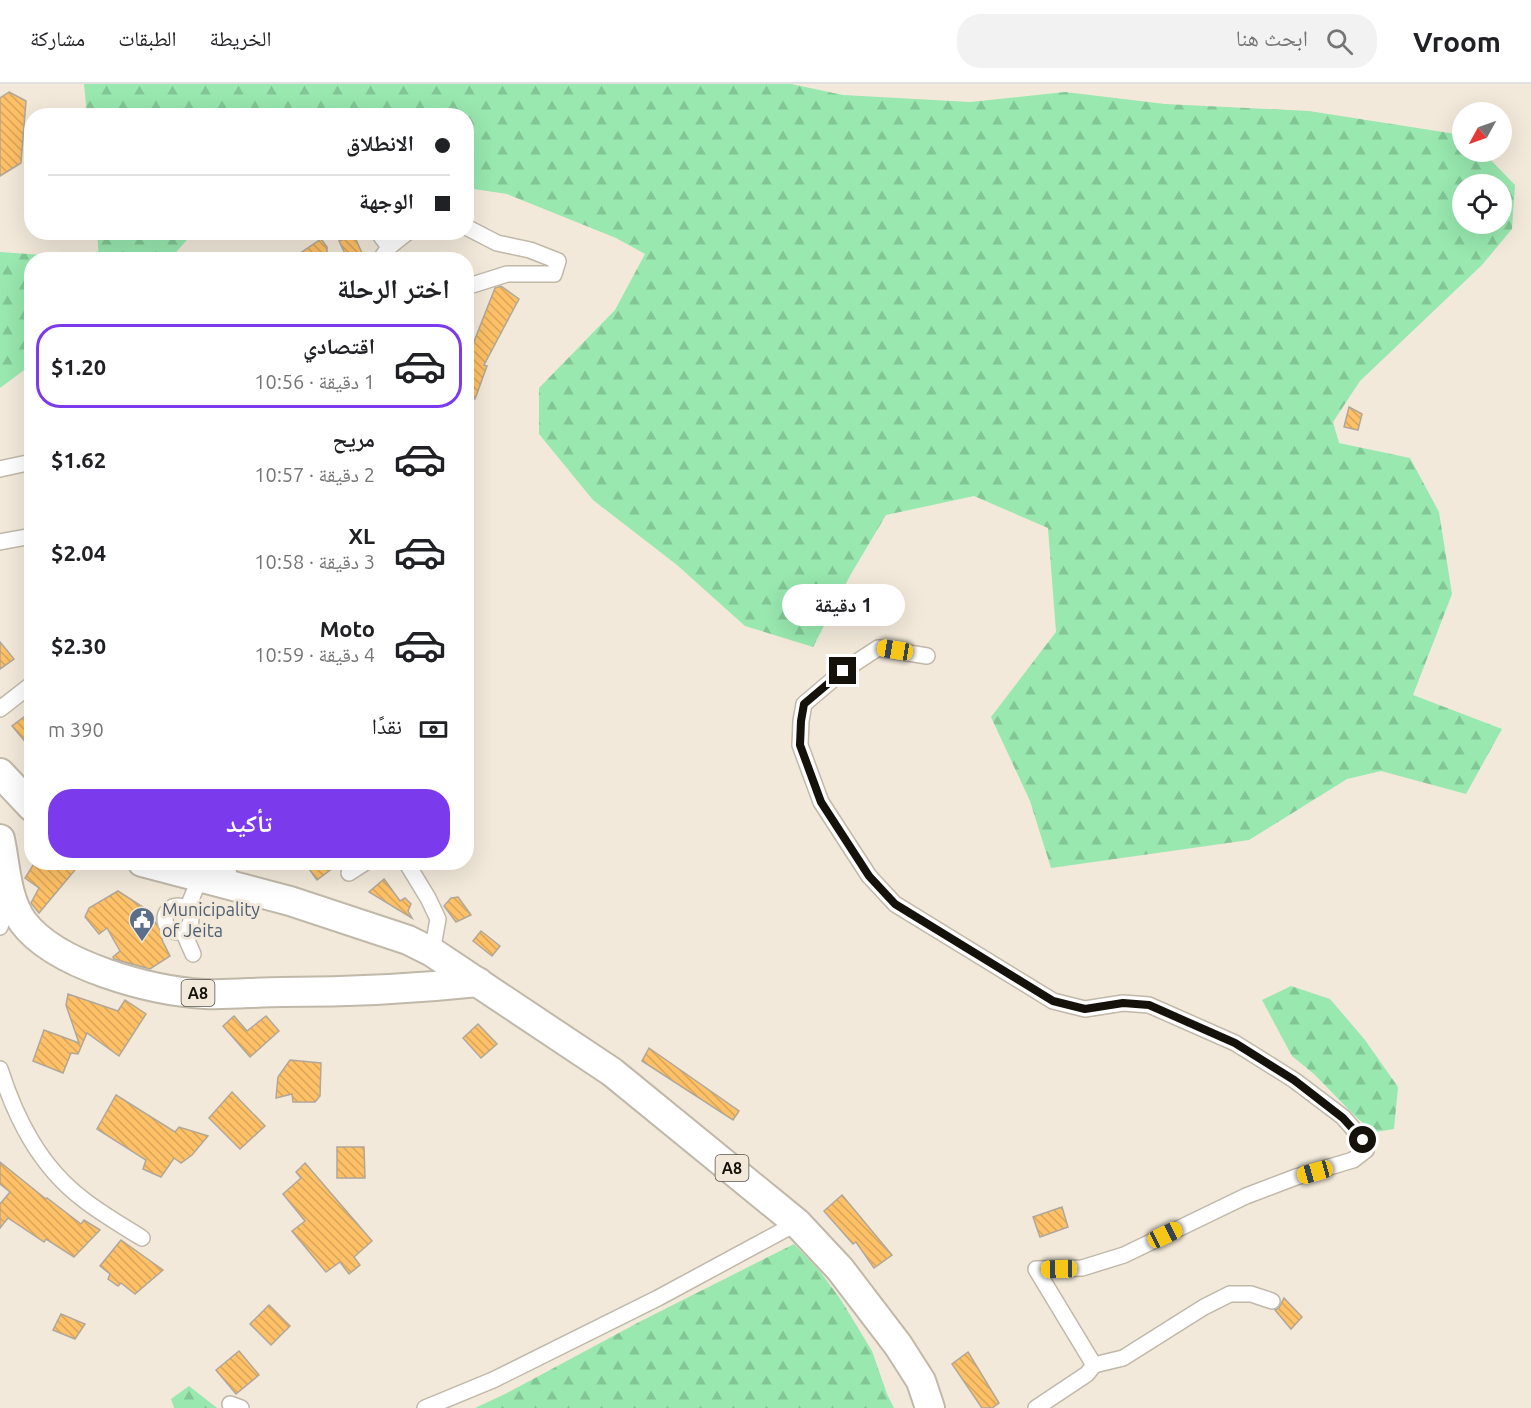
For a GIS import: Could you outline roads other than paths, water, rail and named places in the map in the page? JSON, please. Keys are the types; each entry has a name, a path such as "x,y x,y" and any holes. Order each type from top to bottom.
{"highway":[{"path":"0,773 24,798"},
{"name":"A8","path":"0,839 10,897 22,920 39,940 99,971 143,985 205,994 326,992 478,982"},
{"name":"A8","path":"171,870 200,878 229,874 290,901 398,937 432,952 612,1072 797,1223 840,1269 898,1345 921,1381 930,1408"},
{"path":"419,987 432,974 434,967 432,952"}],"street":[{"path":"474,230 497,243 530,250 558,261 554,274 507,274 474,285"},
{"path":"386,252 399,240"},
{"path":"0,469 24,464"},
{"path":"0,542 24,538"},
{"path":"927,656 878,648 843,671 804,704 800,745 821,802 869,876 895,904 1053,1001 1085,1009 1123,1003 1149,1005 1235,1043 1294,1080 1343,1118 1363,1140 1366,1149 1353,1160 1296,1177 1246,1196 1124,1255 1082,1268 1035,1269 1094,1365"},
{"path":"0,709 24,690"},
{"path":"349,873 354,870"},
{"path":"411,870 438,919 432,952"},
{"path":"187,909 200,878"},
{"path":"0,927 10,897"},
{"path":"182,906 187,909 191,919 190,924 183,931 173,932 165,925 165,914 172,907 182,906"},
{"path":"183,931 193,954"},
{"path":"0,1069 10,1100 25,1131 59,1178 83,1199 142,1238"},
{"path":"425,1408 493,1380 658,1298 797,1223"},
{"path":"1036,1408 1088,1374 1094,1365 1123,1358 1204,1306 1230,1294 1251,1294 1272,1301"}],"place":[{"name":"Municipality of Jeita","path":"142,943"}]}
